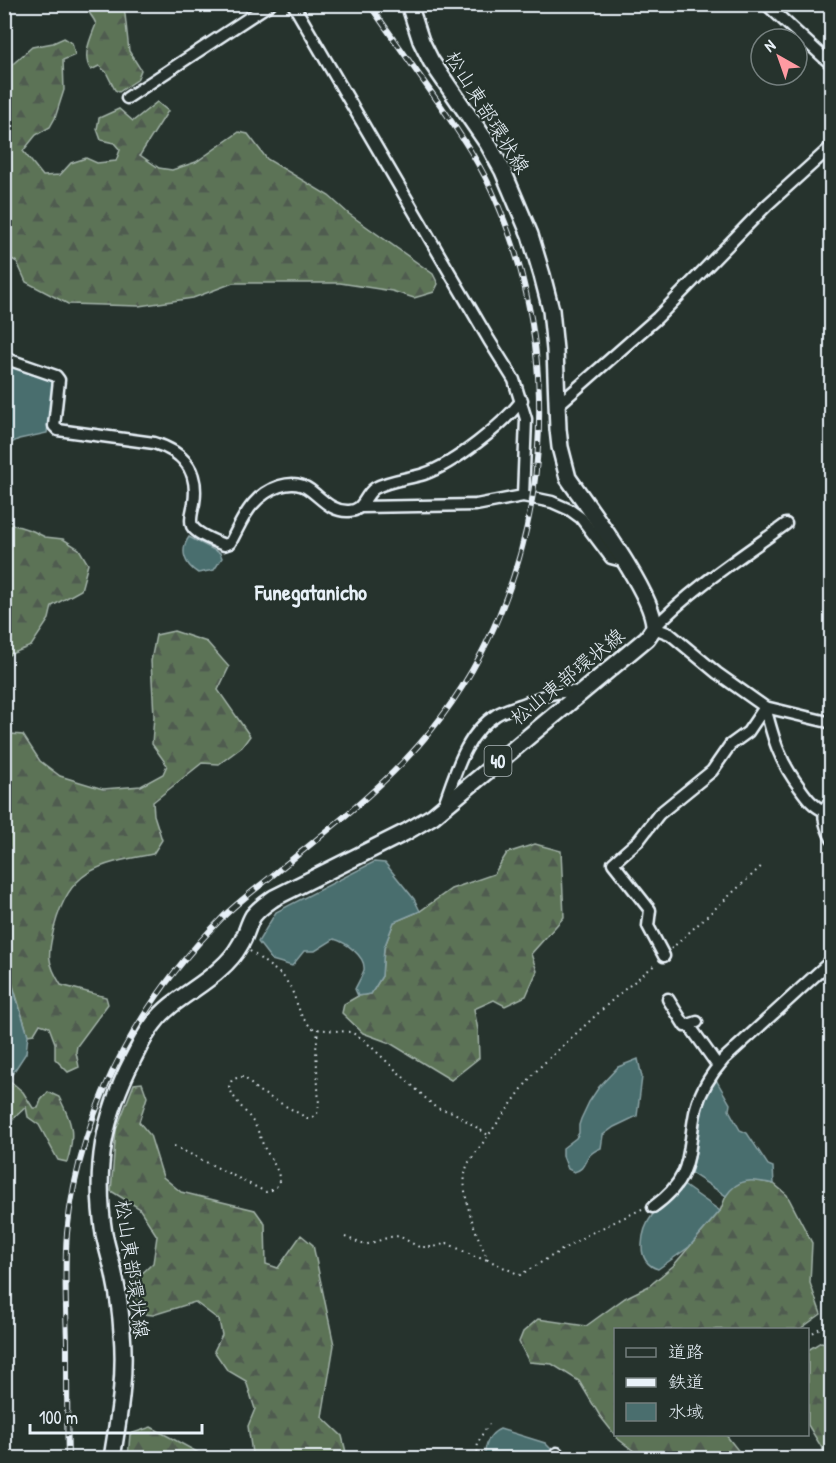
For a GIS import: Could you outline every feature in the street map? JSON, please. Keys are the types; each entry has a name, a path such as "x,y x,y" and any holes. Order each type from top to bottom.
{"main road":[{"name":"松山東部環状線","path":"112,1458 123,1400 124,1365 118,1297 102,1216 100,1189 105,1130 116,1095 141,1043 153,1024 172,1005 220,970 241,944 253,916 274,898 406,832 443,807 647,638 654,628 653,615 626,562 568,478 560,447 551,310 530,235 503,171 488,144 430,61 409,4"}],"street":[{"path":"127,98 270,4"},
{"path":"293,4 514,380 526,419 523,496"},
{"path":"766,4 831,65"},
{"path":"558,405 657,318 767,205 831,146"},
{"path":"4,358 56,376 59,380 54,426 58,430 154,443 179,454 194,476 192,525 198,532 224,545 230,543 253,504 277,487 291,483 308,488 328,505 340,510 351,511 361,507 476,505 523,496 552,502 581,518 611,558 626,562"},
{"path":"361,507 374,489 426,473 444,464 510,415 522,400"},
{"path":"786,524 675,607 654,628 670,634 717,673 765,707 831,723"},
{"path":"443,807 469,745 487,721 507,709 546,694 566,691 580,692"},
{"path":"765,707 778,754 785,769 811,802 824,811"},
{"path":"664,956 648,926 650,910 613,863 639,840 659,814 712,771 730,745 748,732 765,707"},
{"path":"831,799 824,811 824,822 831,838"},
{"path":"653,1207 669,1195 683,1177 690,1155 696,1108 711,1074 831,960"},
{"path":"668,999 685,1026 693,1023 718,1066"}],"path":[{"path":"488,1260 476,1230 464,1170 488,1135 541,1066 764,864"},
{"path":"241,944 283,976 291,988 302,1017 314,1029 351,1032 363,1039 436,1108 453,1112 488,1135"},
{"path":"174,1146 266,1192 273,1190 278,1185 279,1172 263,1145 255,1124 232,1095 229,1086 232,1080 244,1077 263,1094 311,1118 317,1114 319,1105 316,1050 318,1029"},
{"path":"345,1237 365,1245 399,1236 419,1247 434,1247 447,1243 520,1275 587,1235 646,1207 653,1207"},
{"path":"809,1335 831,1320"},
{"path":"479,1458 477,1447 479,1438 489,1424"}],"green space":[{"path":"85,5 124,5 129,51 141,70 137,80 119,92 115,90 106,72 99,66 91,70 88,65 88,47 96,24"},
{"path":"64,38 72,43 75,55 63,60 64,90 55,118 50,127 36,135 23,151 43,176 60,175 71,163 86,158 97,163 116,161 120,150 114,143 101,140 97,129 99,118 119,109 133,121 157,102 168,111 140,155 159,168 172,170 196,162 239,132 248,134 267,159 329,196 349,214 433,274 438,284 434,292 414,298 392,291 340,283 233,283 193,298 139,306 68,304 26,282 17,262 5,255 5,71 32,47 53,43"},
{"path":"5,522 45,537 63,539 79,549 88,564 81,590 52,606 49,619 31,646 6,656"},
{"path":"174,631 207,642 229,667 218,690 250,736 242,747 219,764 202,763 153,802 154,815 162,840 153,854 117,861 89,872 69,893 61,908 52,937 50,957 53,970 61,985 106,997 108,1004 77,1046 79,1067 68,1072 55,1059 55,1043 49,1027 40,1024 34,1034 28,1035 5,959 4,743 11,734 23,735 40,761 60,776 103,789 141,786 163,774 167,765 152,744 154,716 151,661 156,635"},
{"path":"535,844 561,851 564,917 531,954 537,971 526,996 505,1006 494,1000 474,1009 478,1030 479,1058 451,1080 390,1043 363,1033 342,1013 344,1004 358,996 371,994 382,976 384,948 394,922 420,911 451,889 494,874 507,853"},
{"path":"9,1080 23,1092 33,1108 38,1108 48,1092 59,1097 67,1114 72,1136 67,1162 58,1160 39,1125 28,1117 26,1107 5,1126 5,1085"},
{"path":"142,1083 147,1097 139,1122 150,1135 163,1177 181,1192 255,1210 265,1224 266,1264 278,1268 301,1235 313,1245 334,1345 322,1417 342,1436 347,1456 344,1458 255,1458 252,1453 248,1426 255,1409 246,1381 227,1370 214,1351 222,1335 219,1320 195,1302 153,1315 134,1313 130,1285 153,1263 157,1236 139,1208 111,1191 116,1130 134,1084"},
{"path":"754,1180 774,1184 787,1195 812,1243 810,1283 821,1314 801,1328 614,1328 614,1434 600,1416 579,1381 552,1364 529,1362 519,1342 523,1332 538,1319 586,1326 625,1298 649,1286 673,1266 720,1211 731,1187 744,1181"},
{"path":"821,1342 831,1344 831,1458 828,1458 809,1427 809,1349"},
{"path":"151,1427 199,1453 202,1458 128,1458 130,1434"},
{"path":"616,1436 727,1436 744,1458 643,1458"}],"water":[{"path":"5,363 52,378 53,384 47,433 19,439 5,446"},
{"path":"189,537 220,553 222,558 214,570 198,573 190,566 184,552"},
{"path":"374,862 385,863 414,899 420,911 394,922 384,948 382,976 371,994 358,996 355,989 364,970 362,960 349,946 334,939 315,951 304,951 292,966 272,960 258,942 276,912"},
{"path":"4,959 28,1035 26,1053 5,1085"},
{"path":"638,1059 642,1077 637,1116 603,1135 601,1148 589,1156 580,1170 574,1172 568,1169 563,1156 563,1148 579,1133 579,1125 589,1102 599,1087 618,1067"},
{"path":"715,1078 730,1104 729,1110 740,1130 747,1133 768,1165 773,1167 774,1184 742,1182 726,1196 691,1173 702,1112"},
{"path":"682,1184 720,1211 689,1247 658,1269 645,1260 642,1245 645,1228 663,1202"},
{"path":"500,1429 545,1443 551,1449 551,1458 485,1458 488,1441 492,1434"}],"railway":[{"path":"68,1458 65,1274 67,1233 79,1163 94,1116 112,1072 155,998 208,933 234,906 341,819 390,775 453,701 490,636 517,566 533,494 539,419 535,344 521,271 496,200 478,163 369,4"}],"district":[{"name":"Funegatanicho","path":"311,592"}]}
